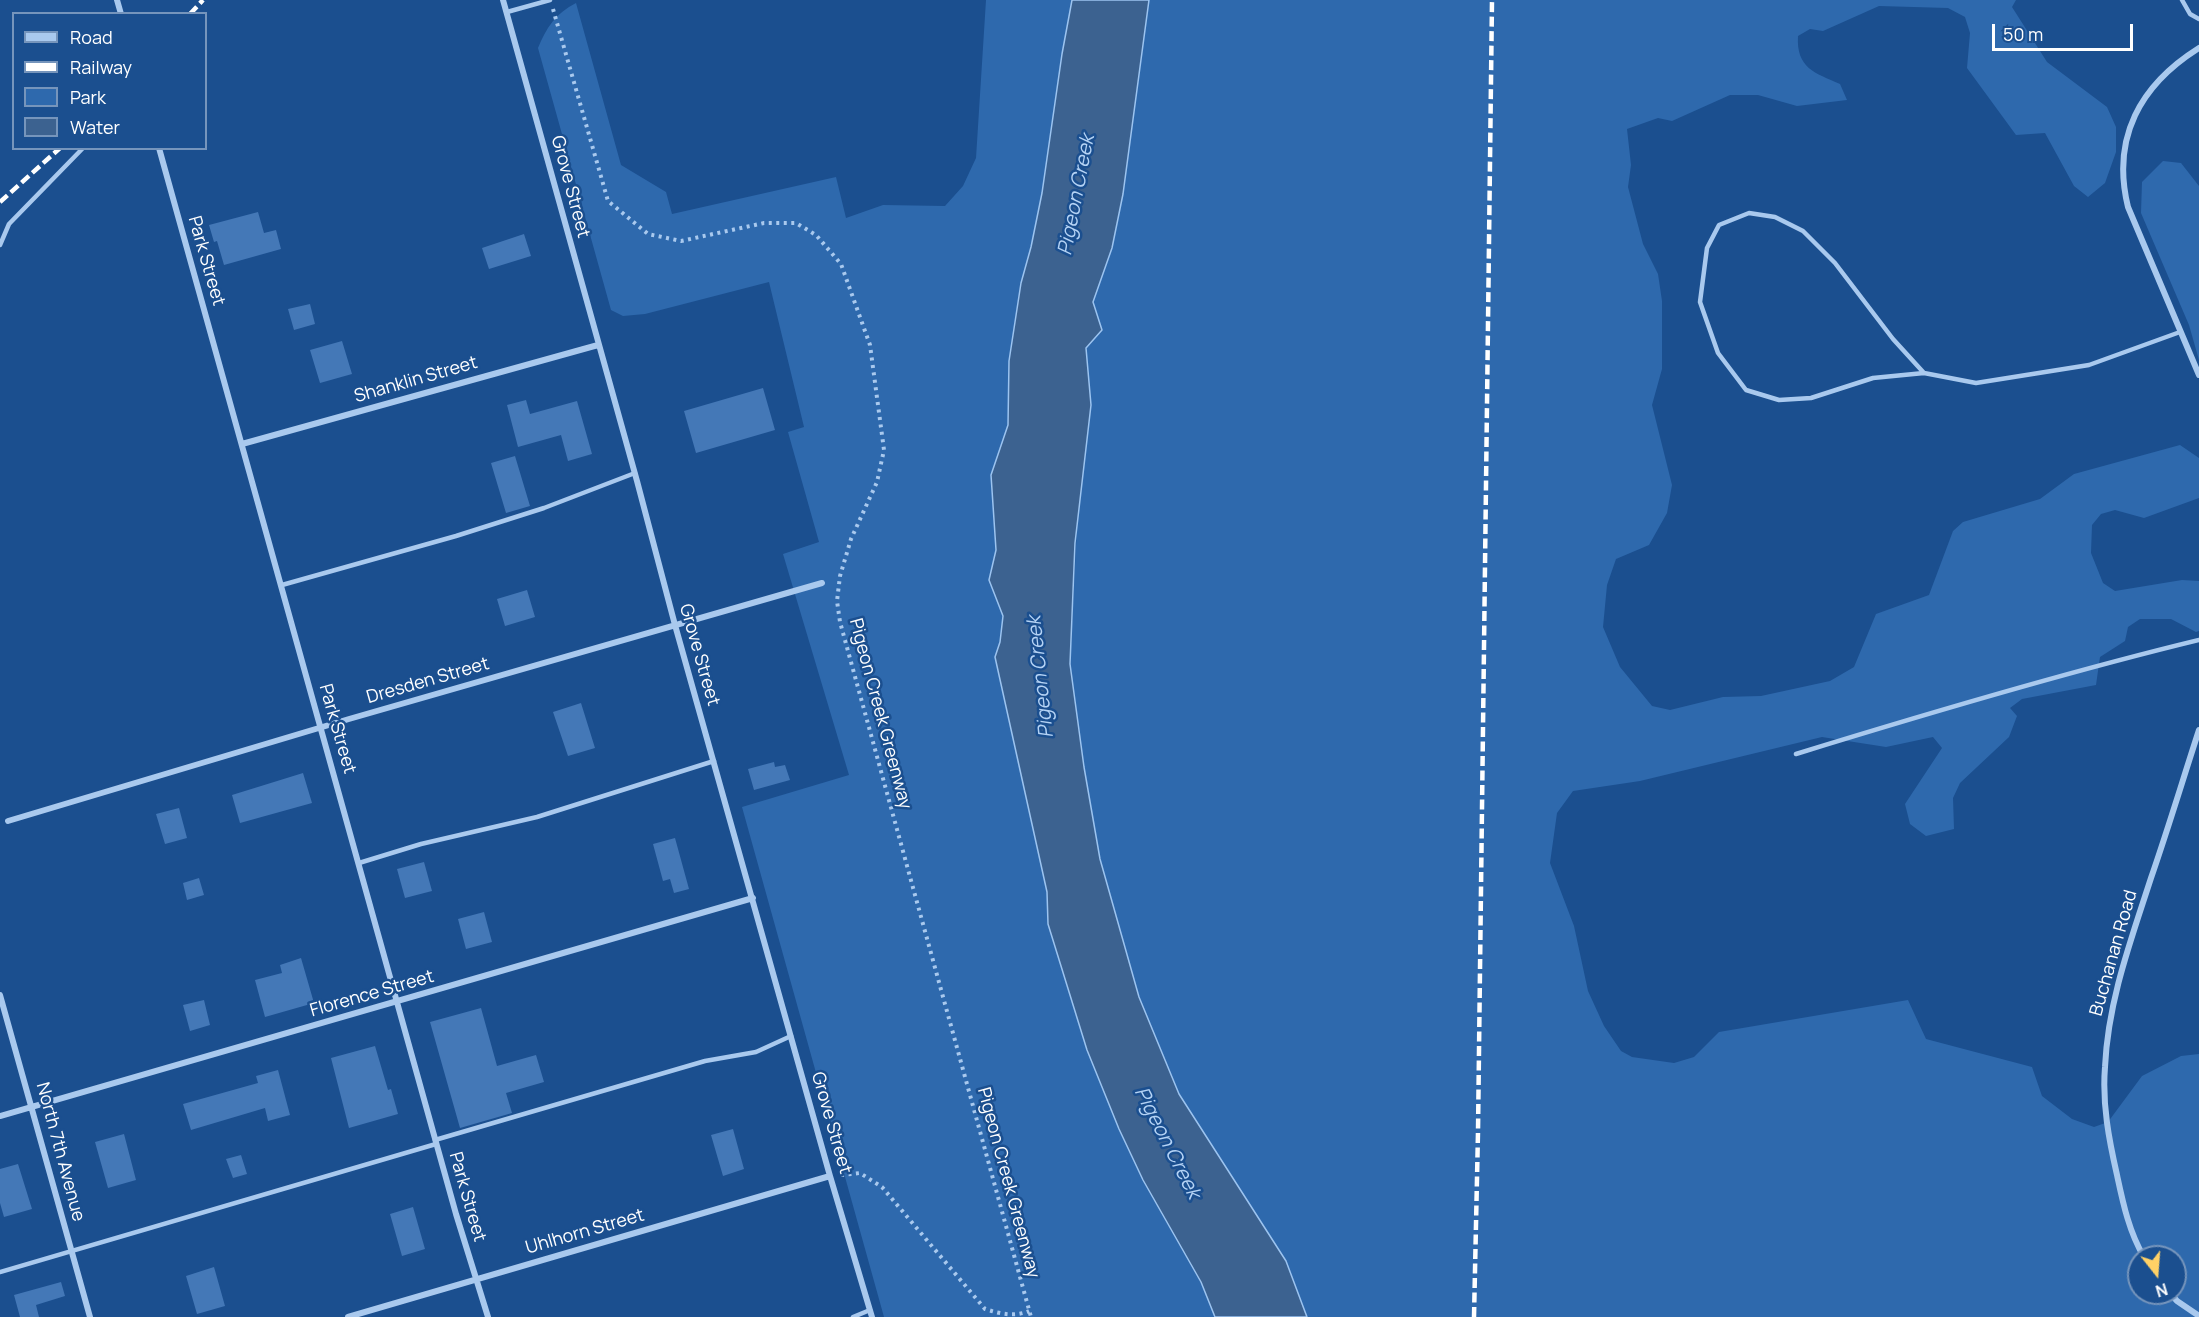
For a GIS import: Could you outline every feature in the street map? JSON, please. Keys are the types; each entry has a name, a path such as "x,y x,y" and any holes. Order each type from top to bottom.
{"street":[{"name":"Grove Street","path":"503,0 675,625 830,1176 871,1313"},
{"path":"2199,48 2160,78 2138,106 2128,133 2123,178 2128,207 2199,375"},
{"name":"Park Street","path":"160,150 436,1142 488,1317"},
{"name":"Shanklin Street","path":"242,444 598,345"},
{"name":"Dresden Street","path":"8,821 822,583"},
{"name":"Buchanan Road","path":"2139,1245 2125,1213 2110,1145 2104,1101 2104,1068 2108,1028 2115,991 2129,945 2199,730"},
{"name":"Florence Street","path":"0,1116 397,1003 753,898"},
{"name":"North 7th Avenue","path":"0,995 90,1317"},
{"name":"Uhlhorn Street","path":"348,1317 830,1176"},
{"path":"2184,1305 2199,1316"}],"lane":[{"path":"507,12 550,0"},
{"path":"2182,0 2190,14 2199,19"},
{"path":"0,245 9,224 80,150"},
{"path":"1924,373 1893,339 1835,264 1803,231 1775,217 1749,213 1719,225 1707,248 1700,302 1718,352 1746,390 1779,400 1810,398 1873,378 1924,373 1976,383 2090,365 2181,332"},
{"path":"282,585 544,508 635,473"},
{"path":"1796,754 1963,702 2199,640"},
{"path":"359,863 421,844 537,817 714,761"},
{"path":"0,1272 705,1060 756,1052 791,1036"},
{"path":"853,1317 871,1313"}],"path":[{"name":"Pigeon Creek Greenway","path":"550,0 608,201 648,234 681,241 764,223 796,223 816,235 842,264 870,345 884,450 877,482 851,539 840,576 837,601 840,622 1031,1317"},
{"path":"830,1176 860,1173 882,1187 985,1309 1005,1316 1022,1315 1029,1311"}],"green space":[{"path":"986,0 1072,0 1042,193 1021,283 1009,361 1008,425 991,475 996,550 989,580 1003,616 1000,642 995,657 1047,892 1048,924 1087,1050 1119,1129 1143,1180 1201,1282 1215,1317 884,1317 742,807 849,775 783,554 819,542 788,432 804,427 769,282 645,314 623,316 611,310 538,48 552,22 576,3 621,165 666,192 672,214 836,177 846,218 883,205 945,206 963,186 976,158"},
{"path":"1149,0 2016,0 2012,7 2047,62 2107,107 2116,127 2116,152 2105,183 2088,197 2074,186 2045,133 2016,135 1967,68 1970,33 1965,17 1948,8 1879,6 1823,31 1810,29 1798,36 1798,47 1804,62 1815,72 1840,84 1847,100 1797,106 1758,95 1730,95 1672,121 1658,118 1627,129 1631,165 1628,187 1643,244 1658,274 1662,301 1662,369 1652,405 1672,485 1667,513 1649,545 1616,559 1607,585 1603,627 1620,667 1652,706 1670,710 1723,697 1761,696 1830,681 1854,667 1876,614 1929,595 1953,531 1963,522 2040,499 2074,474 2180,445 2199,458 2199,498 2144,518 2115,510 2101,514 2092,525 2091,553 2103,583 2115,591 2182,580 2199,581 2199,631 2196,632 2171,619 2140,619 2128,627 2125,641 2100,657 2096,685 2022,699 2010,708 2017,716 2009,737 1960,783 1953,798 1954,829 1926,836 1910,824 1905,804 1942,748 1933,737 1886,747 1822,737 1640,781 1573,791 1557,813 1550,863 1574,926 1588,991 1604,1026 1621,1051 1632,1057 1674,1063 1694,1057 1719,1032 1908,1000 1926,1039 2032,1067 2042,1096 2072,1119 2094,1127 2108,1122 2142,1076 2181,1056 2199,1054 2199,1317 1307,1317 1286,1261 1179,1094 1139,997 1100,859 1084,767 1070,664 1086,348 1101,330 1093,302 1112,248 1123,194"},
{"path":"2163,161 2181,163 2199,186 2199,360 2189,325 2141,213 2142,182"}],"water":[{"name":"Pigeon Creek","path":"1072,0 1149,0 1123,194 1112,248 1093,302 1102,330 1086,348 1091,405 1075,543 1070,664 1084,767 1100,859 1139,997 1179,1094 1286,1261 1307,1317 1215,1317 1201,1282 1143,1180 1119,1129 1087,1050 1048,924 1047,892 995,657 1000,642 1003,616 989,580 996,550 991,475 1008,425 1009,361 1021,283 1042,193"}],"building":[{"path":"258,212 264,233 276,230 281,249 224,265 217,241 214,242 209,225"},
{"path":"524,234 531,256 489,269 482,248"},
{"path":"310,304 315,324 294,330 288,309"},
{"path":"342,341 352,374 320,383 310,350"},
{"path":"763,388 775,430 696,453 684,411"},
{"path":"526,400 530,414 577,401 592,454 568,461 561,435 518,447 507,405"},
{"path":"515,456 530,506 506,513 491,463"},
{"path":"527,590 535,617 505,626 497,599"},
{"path":"581,703 595,748 568,756 553,712"},
{"path":"774,762 775,767 785,765 790,780 754,790 748,769"},
{"path":"303,773 312,803 240,823 232,795"},
{"path":"179,808 187,838 165,844 156,814"},
{"path":"675,838 689,889 674,893 670,879 663,881 653,844"},
{"path":"424,862 432,891 405,898 397,869"},
{"path":"199,878 204,895 187,900 183,883"},
{"path":"484,912 492,942 466,949 458,919"},
{"path":"301,958 314,1003 265,1017 255,980 282,973 280,965"},
{"path":"204,1000 210,1025 190,1031 183,1005"},
{"path":"481,1008 497,1066 536,1055 544,1082 506,1093 512,1113 460,1128 430,1022"},
{"path":"375,1046 398,1114 349,1128 331,1058"},
{"path":"278,1070 290,1115 268,1121 265,1108 191,1130 183,1104 258,1083 256,1076"},
{"path":"733,1129 744,1169 723,1176 711,1135"},
{"path":"124,1134 136,1180 108,1188 95,1142"},
{"path":"241,1155 247,1174 233,1178 226,1159"},
{"path":"18,1164 32,1209 4,1217 0,1203 0,1169"},
{"path":"413,1207 425,1249 402,1256 390,1214"},
{"path":"214,1267 225,1306 197,1314 186,1276"},
{"path":"61,1282 65,1296 36,1305 39,1317 20,1317 14,1295"}],"railway":[{"path":"192,12 203,0"},
{"path":"1474,1317 1492,0"},
{"path":"0,202 58,150"}]}
